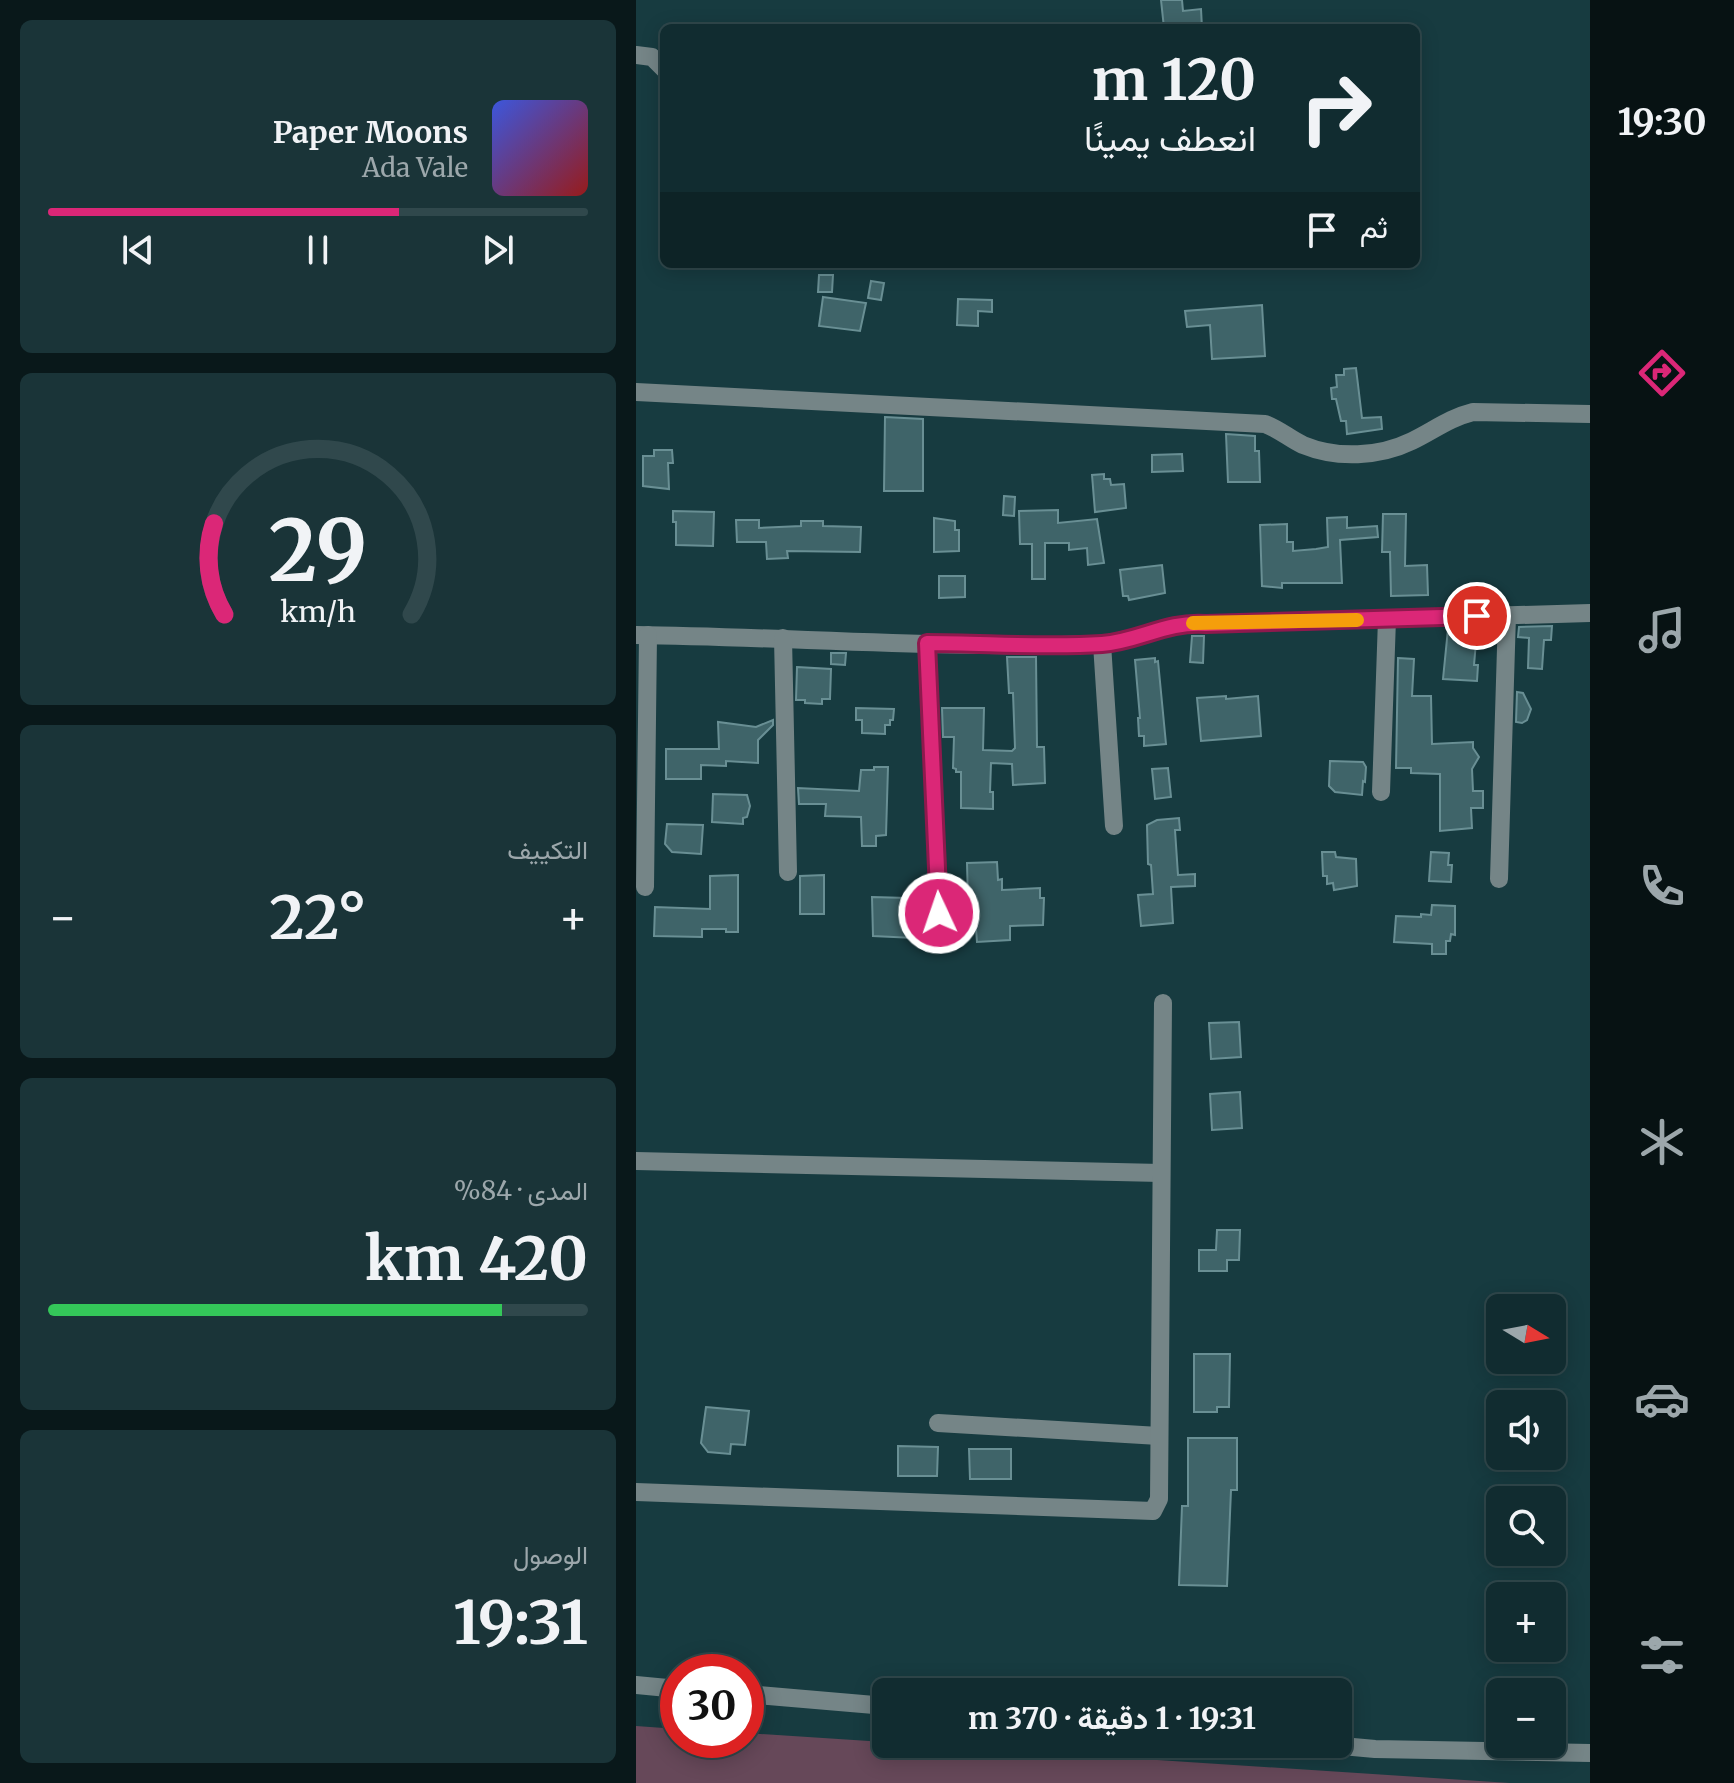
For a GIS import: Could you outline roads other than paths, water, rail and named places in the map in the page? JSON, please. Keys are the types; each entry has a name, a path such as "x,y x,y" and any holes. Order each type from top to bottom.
{"street":[{"path":"636,55 652,57 660,65"},
{"path":"636,392 1265,424 1283,431 1300,443 1325,452 1349,455 1380,451 1411,442 1454,417 1473,412 1590,414"},
{"path":"645,887 642,635 927,643 1102,644 1184,622 1590,613"},
{"path":"1499,879 1507,615"},
{"path":"1381,792 1387,619"},
{"path":"783,638 788,872"},
{"path":"927,643 939,913"},
{"path":"1102,644 1114,826"},
{"path":"636,1492 1153,1511 1159,1499 1163,1003"},
{"path":"636,1161 1161,1173"},
{"path":"938,1423 1159,1436"},
{"path":"636,1685 660,1687"},
{"path":"764,1696 872,1705"},
{"path":"1352,1747 1590,1753"}]}
